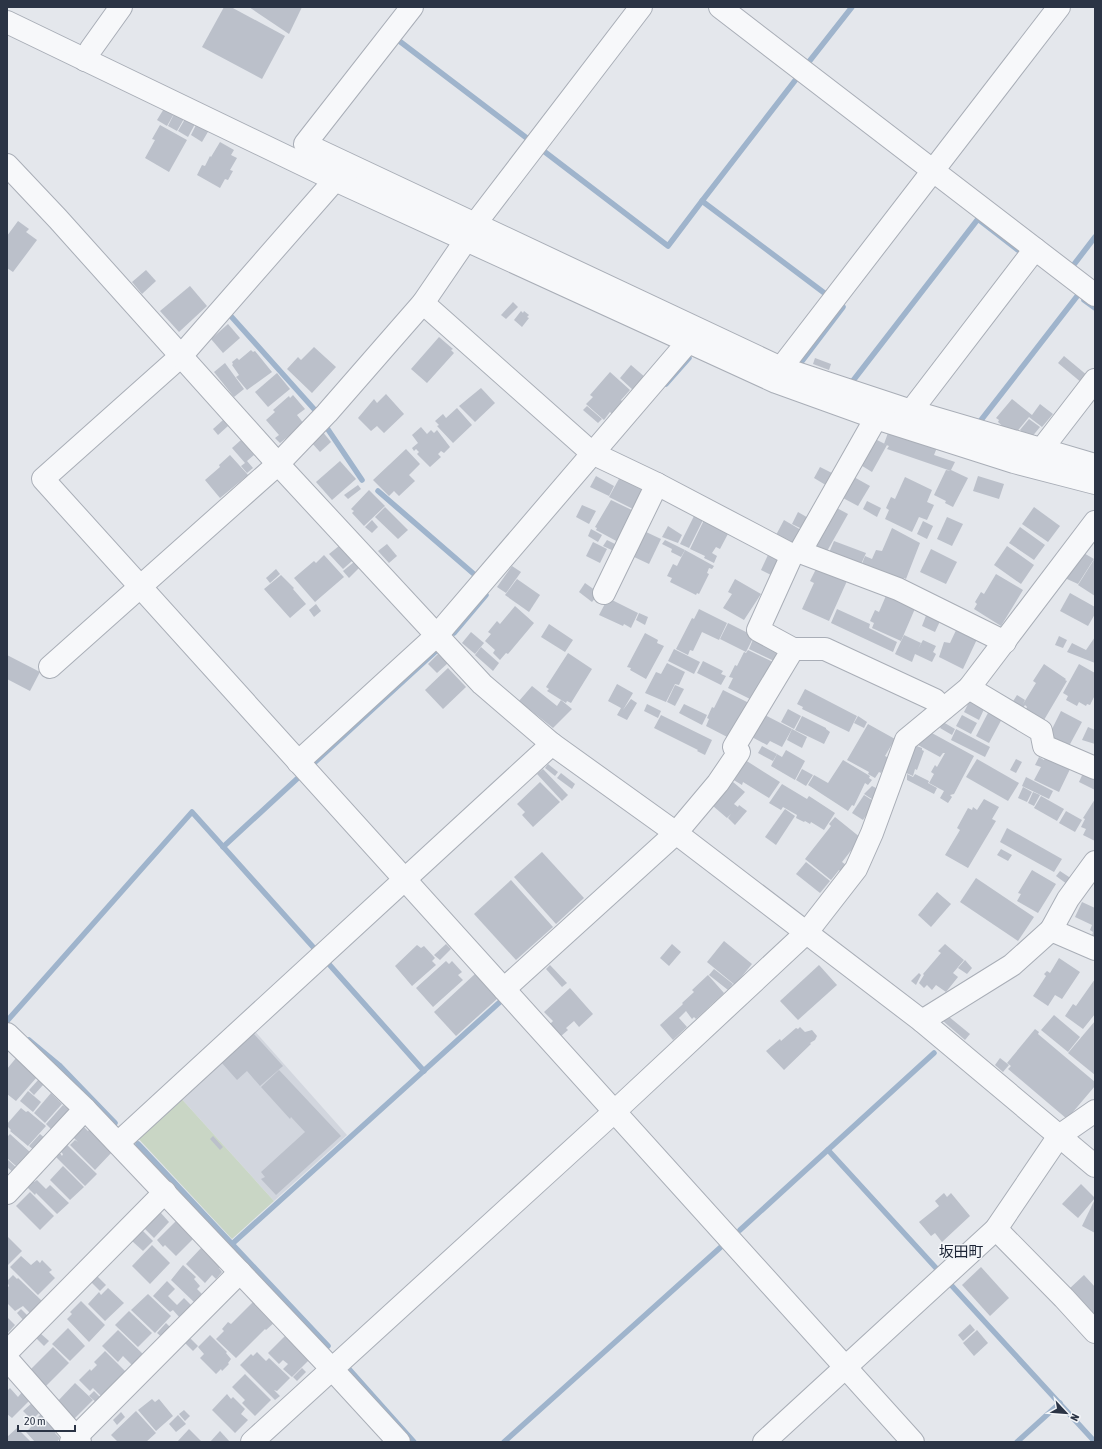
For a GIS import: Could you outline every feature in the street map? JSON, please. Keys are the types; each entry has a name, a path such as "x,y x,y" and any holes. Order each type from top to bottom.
{"street":[{"path":"87,56 121,7"},
{"path":"340,172 305,144 412,7"},
{"path":"50,667 278,464 327,413 423,302 471,232 641,7"},
{"path":"720,7 1095,294"},
{"path":"781,368 933,170 1050,10"},
{"path":"7,22 87,56 692,335 776,382 891,414 1041,450 1095,465"},
{"path":"7,165 278,464 482,684 552,744 676,834 922,1020 1095,1166"},
{"path":"340,172 181,356 43,479 913,1442"},
{"path":"943,709 935,700 825,649 793,649 758,630 796,553 891,414 1035,249"},
{"path":"423,302 592,453 796,553 898,589 1005,642"},
{"path":"692,335 781,368 891,414 1014,462 1095,483"},
{"path":"298,762 437,635 692,335"},
{"path":"1041,450 1095,380"},
{"path":"604,592 657,484"},
{"path":"252,1442 331,1368 615,1111 807,932 856,869 872,833 906,740 969,688 1095,522"},
{"path":"504,989 676,834 718,783 739,752 734,747 793,649"},
{"path":"969,688 1041,731 1044,746 1095,768"},
{"path":"118,1143 552,744"},
{"path":"922,1020 1012,965 1051,930 1068,899 1095,862"},
{"path":"1051,930 1095,949"},
{"path":"7,1034 86,1109 331,1368 398,1442"},
{"path":"7,1194 86,1109"},
{"path":"764,1442 996,1229 1059,1136 1095,1111"},
{"path":"7,1352 165,1192"},
{"path":"996,1229 1064,1298 1095,1332"},
{"path":"7,1359 76,1440 240,1272"}],"shaded area":[{"path":"253,1029 347,1135 274,1201 179,1096"}],"green space":[{"path":"179,1096 274,1201 232,1239 135,1135"}],"building":[{"path":"224,7 231,7 285,36 262,79 202,47"},
{"path":"249,7 302,7 289,34"},
{"path":"165,107 175,112 167,126 157,120"},
{"path":"175,112 185,117 177,131 168,126"},
{"path":"185,119 195,124 188,137 178,131"},
{"path":"160,125 187,140 169,172 145,158 155,140 152,139"},
{"path":"196,125 209,130 202,142 191,135"},
{"path":"220,142 234,150 231,155 237,158 230,170 233,171 228,180 225,179 220,188 197,175 202,165 205,166"},
{"path":"18,221 29,229 26,232 37,240 13,272 7,268 7,236"},
{"path":"146,270 156,281 142,294 132,282"},
{"path":"190,286 207,306 179,332 160,311"},
{"path":"513,302 518,307 506,319 501,315"},
{"path":"521,311 523,313 524,311 529,315 527,317 529,318 522,327 514,320"},
{"path":"228,324 240,338 223,353 211,339"},
{"path":"439,337 453,349 451,350 454,353 427,383 411,369"},
{"path":"314,347 336,367 312,393 287,369 298,357 301,360"},
{"path":"251,350 253,352 255,351 272,372 247,390 236,377 239,375 232,365 232,362 237,358 239,360"},
{"path":"1064,356 1088,376 1082,383 1058,363"},
{"path":"815,358 831,364 829,370 813,364"},
{"path":"225,363 244,389 234,397 214,372"},
{"path":"631,365 646,378 634,391 620,378"},
{"path":"610,372 630,390 621,400 623,402 612,414 610,412 604,420 586,404 593,397 590,395"},
{"path":"277,373 290,389 268,407 255,392"},
{"path":"481,388 495,403 475,422 459,406"},
{"path":"386,394 404,414 384,433 377,426 371,431 358,418 374,399 377,403"},
{"path":"293,395 305,409 297,415 304,424 280,443 275,438 279,435 266,420 275,412 273,410 289,396 290,398"},
{"path":"1012,399 1032,415 1040,404 1053,414 1042,427 1029,417 1015,434 1011,434 998,422 999,420 996,418"},
{"path":"587,406 602,419 598,423 583,410"},
{"path":"457,408 472,425 453,443 437,426 439,425 435,421 443,414 446,418"},
{"path":"1029,419 1040,427 1031,438 1020,430"},
{"path":"223,420 228,426 218,435 213,429"},
{"path":"421,427 427,434 431,430 434,433 437,430 450,447 444,453 441,451 438,454 441,457 430,467 417,454 419,452 416,449 414,451 412,448 418,443 412,435"},
{"path":"889,430 938,445 934,455 955,462 951,470 968,478 953,507 945,503 946,501 934,495 946,470 951,471 887,449 889,446 884,444"},
{"path":"322,431 331,442 320,452 311,442"},
{"path":"873,438 887,445 872,472 859,464"},
{"path":"241,440 254,455 247,461 253,468 247,473 241,466 245,463 232,448"},
{"path":"406,449 420,464 409,475 415,481 399,496 394,491 389,496 373,480"},
{"path":"230,455 248,475 220,498 205,480 220,467 219,465"},
{"path":"340,461 356,479 332,500 316,482"},
{"path":"820,467 836,475 829,487 814,478"},
{"path":"596,476 614,486 609,496 590,487"},
{"path":"978,476 1004,484 999,499 973,491"},
{"path":"620,477 644,489 639,512 609,497"},
{"path":"854,477 870,486 858,506 843,498"},
{"path":"905,477 932,490 927,502 934,505 927,520 919,517 912,532 885,519 889,510 886,508 891,497 895,499"},
{"path":"358,485 361,489 348,499 344,495"},
{"path":"369,490 385,506 364,526 352,513 354,511 351,509"},
{"path":"611,500 636,512 620,543 596,530 597,528 595,527"},
{"path":"867,501 881,508 877,517 863,509"},
{"path":"582,505 596,511 589,524 576,517"},
{"path":"385,507 408,530 398,539 375,517"},
{"path":"835,507 848,514 826,553 813,546"},
{"path":"1034,507 1060,526 1048,542 1022,524"},
{"path":"798,512 810,519 804,530 792,524"},
{"path":"695,514 704,518 689,548 680,544"},
{"path":"947,517 963,524 952,546 937,539"},
{"path":"705,518 730,530 720,549 716,547 712,553 717,556 714,563 704,558 705,556 690,549"},
{"path":"372,520 378,527 372,533 365,527"},
{"path":"784,520 801,530 793,545 776,535"},
{"path":"923,521 933,526 927,539 917,534"},
{"path":"668,526 682,535 678,543 662,537"},
{"path":"1020,527 1045,545 1034,560 1009,543"},
{"path":"892,528 920,543 906,579 904,578 902,584 860,569 865,556 872,559 876,550 882,551"},
{"path":"591,529 602,535 598,542 588,536"},
{"path":"644,531 661,539 649,564 632,556"},
{"path":"607,540 619,546 616,552 603,546"},
{"path":"665,540 685,550 681,557 671,552 672,549 662,544"},
{"path":"834,541 866,553 859,569 828,555"},
{"path":"593,542 607,549 600,563 586,556"},
{"path":"387,544 397,556 389,563 378,551"},
{"path":"339,546 352,561 343,569 329,554"},
{"path":"1007,546 1034,565 1021,584 994,565"},
{"path":"931,549 957,562 946,584 920,572"},
{"path":"685,550 714,566 712,569 709,568 707,573 709,574 699,594 697,593 696,595 670,582 672,578 667,576 673,564 677,566"},
{"path":"1082,552 1094,559 1078,584 1067,579 1066,575"},
{"path":"324,555 344,577 315,602 294,578 314,561 316,563"},
{"path":"768,555 783,562 775,577 761,570"},
{"path":"1095,558 1095,596 1078,585"},
{"path":"354,562 359,568 349,578 343,571"},
{"path":"512,566 521,572 506,593 497,587"},
{"path":"817,567 847,581 829,621 802,609 814,583 810,581"},
{"path":"276,569 280,574 270,583 266,578"},
{"path":"996,574 1023,590 1001,626 974,609 977,604 975,602 981,592 984,594"},
{"path":"281,575 294,588 293,589 306,604 290,618 264,589"},
{"path":"517,579 540,595 529,612 505,595"},
{"path":"735,579 761,594 744,620 723,608 732,594 728,592"},
{"path":"585,583 599,593 592,602 579,592"},
{"path":"888,591 917,604 901,641 872,628 874,623 870,621 875,610 879,612"},
{"path":"1070,593 1095,607 1095,614 1088,626 1060,611"},
{"path":"608,598 638,613 631,628 599,615"},
{"path":"316,604 321,611 314,617 309,610"},
{"path":"515,606 534,623 508,654 506,653 500,660 493,653 495,650 485,641 491,634 488,632 497,621 500,624"},
{"path":"699,609 727,623 719,640 702,632 693,651 690,650 688,655 676,649 692,618 694,619"},
{"path":"837,609 870,624 869,628 897,642 893,652 831,623"},
{"path":"639,613 648,617 645,625 636,620"},
{"path":"927,613 941,619 935,632 922,626"},
{"path":"728,623 754,636 746,652 720,639"},
{"path":"549,624 573,640 565,652 541,637"},
{"path":"958,626 979,635 963,669 939,657 944,642 950,643"},
{"path":"471,632 484,643 475,654 462,643"},
{"path":"645,633 658,640 657,643 664,646 646,679 630,670 631,668 627,667"},
{"path":"904,635 921,643 918,649 923,640 936,646 933,652 936,654 932,662 915,654 912,662 895,654"},
{"path":"1059,636 1067,640 1063,648 1055,645"},
{"path":"754,637 780,650 774,661 749,649"},
{"path":"1095,637 1095,663 1067,652 1072,643 1086,650"},
{"path":"481,647 499,663 493,671 475,655"},
{"path":"674,649 700,662 694,674 668,661"},
{"path":"748,650 773,662 754,701 728,688 733,678 729,677 735,665 737,666 744,652 746,653"},
{"path":"568,653 592,669 571,703 567,701 566,703 547,691 549,689 546,687"},
{"path":"438,654 448,663 437,673 428,664"},
{"path":"7,655 40,672 30,691 7,679"},
{"path":"703,661 723,671 721,674 726,676 721,685 697,673"},
{"path":"667,663 685,672 679,685 675,684 666,702 645,693 656,672 661,674"},
{"path":"1044,664 1067,681 1044,720 1026,709 1027,707 1025,705 1022,710 1012,703 1017,695 1025,700 1023,704 1036,683 1033,681"},
{"path":"1079,664 1095,673 1095,695 1090,705 1087,704 1086,706 1079,702 1077,706 1066,700 1068,696 1063,693"},
{"path":"448,668 466,687 443,709 425,690"},
{"path":"617,684 633,693 623,710 631,699 637,703 627,720 617,715 621,708 608,701"},
{"path":"675,685 684,689 675,706 667,702"},
{"path":"532,686 557,706 561,700 572,709 553,728 519,701"},
{"path":"805,689 857,716 849,732 802,709 803,707 797,704"},
{"path":"723,690 751,704 733,740 706,726 709,719 707,718 712,707 714,708"},
{"path":"971,698 986,705 979,720 964,712"},
{"path":"647,704 661,711 658,718 644,711"},
{"path":"684,704 707,715 702,725 679,713"},
{"path":"788,709 801,716 794,729 781,722"},
{"path":"990,709 1004,715 989,743 976,736"},
{"path":"1061,711 1082,722 1069,746 1049,735"},
{"path":"759,712 792,729 782,747 770,741 767,745 748,735"},
{"path":"661,715 712,740 705,755 654,728"},
{"path":"962,715 977,723 971,734 956,726"},
{"path":"802,716 826,728 830,732 824,744 795,730"},
{"path":"858,716 867,722 864,728 854,723"},
{"path":"943,722 955,729 952,735 940,728"},
{"path":"868,724 895,739 885,756 889,758 881,773 879,772 875,778 868,774 869,772 847,760"},
{"path":"1088,727 1095,730 1095,744 1082,740"},
{"path":"792,729 807,737 802,748 787,740"},
{"path":"956,729 990,747 985,757 951,740"},
{"path":"930,732 974,756 954,794 950,795 952,797 948,803 940,798 944,791 929,783 934,774 931,772 935,765 937,767 945,753 943,753 940,757 918,745"},
{"path":"914,745 922,748 924,751 917,770 915,769 913,776 904,772"},
{"path":"762,746 777,754 773,761 758,753"},
{"path":"786,750 805,761 795,780 771,766 777,754 782,757"},
{"path":"1047,755 1071,767 1059,792 1034,780 1041,767 1035,765 1039,757 1044,760"},
{"path":"742,758 780,782 769,798 743,782 742,785 732,779"},
{"path":"977,759 1019,783 1008,801 966,777"},
{"path":"1016,759 1022,762 1016,773 1010,770"},
{"path":"843,760 870,776 869,778 872,780 868,785 865,783 854,806 852,805 848,811 808,785 814,775 828,783"},
{"path":"548,764 558,772 555,776 545,768"},
{"path":"543,769 568,795 562,801 537,774"},
{"path":"802,769 813,775 806,786 796,780"},
{"path":"1084,771 1095,776 1095,790 1079,782"},
{"path":"561,773 575,784 572,789 557,778"},
{"path":"907,774 913,777 915,774 929,781 928,783 937,788 934,794 907,780"},
{"path":"1026,777 1053,791 1049,799 1022,786"},
{"path":"540,782 560,802 533,827 522,815 525,812 517,804"},
{"path":"733,782 745,792 734,804 738,807 739,805 747,811 735,825 728,818 731,814 727,818 713,806"},
{"path":"782,784 807,799 809,796 835,813 824,830 811,822 810,824 796,818 797,815 783,807 781,810 769,803"},
{"path":"872,786 878,789 875,801 864,794"},
{"path":"1023,787 1032,792 1027,802 1018,798"},
{"path":"1033,792 1040,795 1034,806 1028,803"},
{"path":"864,795 875,802 863,820 852,813"},
{"path":"1041,796 1064,809 1057,821 1034,808"},
{"path":"984,799 999,807 992,819 996,821 968,868 945,855 960,830 957,828 968,808 972,810 973,807 977,810"},
{"path":"1095,799 1095,841 1083,835 1086,829 1081,827 1085,819 1083,818"},
{"path":"785,809 795,816 776,845 765,837"},
{"path":"1066,811 1082,820 1075,832 1059,823"},
{"path":"835,817 861,838 842,862 846,865 841,872 839,870 831,880 805,859 831,826 829,824"},
{"path":"1007,828 1062,859 1054,872 1000,842"},
{"path":"1001,849 1012,855 1008,861 997,855"},
{"path":"542,852 584,898 556,924 514,877"},
{"path":"806,862 830,881 820,893 796,874"},
{"path":"1032,870 1056,884 1038,913 1017,901 1021,894 1018,893"},
{"path":"1060,871 1075,881 1071,887 1056,876"},
{"path":"976,878 1034,917 1018,941 960,902"},
{"path":"511,880 553,927 516,960 474,914"},
{"path":"937,892 951,904 931,927 918,915"},
{"path":"1082,902 1095,908 1095,937 1092,936 1093,932 1090,930 1092,925 1075,917"},
{"path":"724,941 752,964 735,985 707,962"},
{"path":"446,944 451,949 440,960 434,955"},
{"path":"672,944 681,952 669,966 660,958"},
{"path":"945,944 964,960 953,973 958,977 946,992 936,985 932,990 927,985 924,988 919,983 924,975 923,974 941,953 938,951"},
{"path":"417,945 421,948 424,946 435,958 432,961 436,965 412,986 395,966"},
{"path":"1059,958 1080,972 1062,999 1055,995 1048,1006 1033,996 1046,976 1044,974 1047,971 1050,973"},
{"path":"965,960 972,968 967,974 958,968"},
{"path":"446,961 449,964 452,961 462,972 458,975 463,980 433,1007 416,988"},
{"path":"550,965 567,983 562,987 546,969"},
{"path":"819,965 837,985 798,1020 780,1001"},
{"path":"714,969 733,984 728,990 709,975"},
{"path":"476,973 498,998 456,1036 434,1012"},
{"path":"919,973 921,975 916,985 911,981"},
{"path":"708,975 724,993 696,1019 694,1017 692,1019 686,1011 679,1018 687,1027 673,1040 660,1025 683,1004 682,1003 694,992 692,990"},
{"path":"1095,979 1095,1014 1083,1029 1065,1016 1073,1004 1076,1006"},
{"path":"570,988 593,1014 579,1027 574,1021 566,1028 568,1030 561,1036 550,1024 553,1021 544,1012"},
{"path":"1054,1015 1080,1037 1068,1052 1041,1030"},
{"path":"948,1016 970,1034 965,1040 943,1021"},
{"path":"1095,1021 1095,1075 1068,1053"},
{"path":"800,1027 805,1032 812,1030 817,1036 815,1040 810,1043 811,1044 784,1070 766,1051 780,1039 781,1041 796,1028 798,1029"},
{"path":"1035,1029 1039,1032 1038,1034 1095,1082 1095,1086 1067,1119 1008,1069 1011,1066 1007,1063"},
{"path":"253,1033 283,1066 260,1086 247,1071 237,1080 221,1062"},
{"path":"16,1058 37,1077 16,1101 7,1094 7,1069"},
{"path":"1000,1058 1009,1065 1003,1072 995,1065"},
{"path":"279,1070 341,1136 276,1195 261,1179 265,1177 261,1172 305,1132 291,1117 290,1119 261,1087"},
{"path":"39,1079 44,1084 34,1095 29,1090"},
{"path":"28,1091 41,1102 33,1112 20,1101"},
{"path":"51,1093 62,1104 45,1123 34,1113"},
{"path":"63,1105 70,1110 52,1130 46,1124"},
{"path":"21,1108 26,1112 28,1111 46,1126 28,1146 10,1131 11,1130 7,1126 7,1124"},
{"path":"83,1126 88,1131 90,1129 113,1151 95,1170 70,1145 75,1140 78,1142 73,1137"},
{"path":"10,1134 31,1153 21,1165 19,1163 16,1166 7,1158 7,1137"},
{"path":"40,1134 46,1139 35,1151 29,1146"},
{"path":"213,1136 223,1147 220,1150 210,1139"},
{"path":"66,1144 97,1174 85,1186 56,1157 60,1153 62,1156 63,1154 60,1151"},
{"path":"7,1159 19,1170 15,1174 7,1167"},
{"path":"63,1166 84,1187 70,1200 50,1180"},
{"path":"32,1180 34,1182 37,1180 46,1189 50,1185 69,1203 57,1214 36,1193 35,1195 27,1187"},
{"path":"1081,1184 1095,1198 1078,1218 1062,1204"},
{"path":"30,1192 54,1216 40,1230 16,1206"},
{"path":"944,1193 947,1197 951,1193 970,1216 942,1242 935,1233 931,1236 919,1222 939,1206 935,1201"},
{"path":"1095,1199 1095,1233 1082,1226"},
{"path":"160,1212 169,1222 154,1238 144,1228"},
{"path":"178,1219 195,1237 176,1256 165,1245 163,1247 157,1240"},
{"path":"142,1230 153,1241 143,1251 132,1241"},
{"path":"7,1236 22,1251 7,1266"},
{"path":"152,1245 170,1263 150,1284 132,1266"},
{"path":"202,1247 221,1266 219,1268 222,1272 216,1279 212,1275 205,1283 186,1264"},
{"path":"21,1256 31,1265 37,1260 40,1263 42,1260 52,1270 49,1272 55,1278 38,1295 10,1267"},
{"path":"183,1265 196,1277 194,1279 200,1286 197,1289 202,1294 194,1302 171,1280"},
{"path":"981,1267 1009,1298 990,1316 962,1285"},
{"path":"13,1275 42,1301 30,1313 23,1306 15,1311 7,1303 7,1288 9,1286 7,1281"},
{"path":"1084,1275 1095,1287 1095,1316 1068,1290"},
{"path":"97,1276 106,1285 100,1291 91,1282"},
{"path":"167,1281 175,1289 168,1296 177,1305 184,1298 192,1306 180,1318 173,1310 170,1312 153,1296"},
{"path":"108,1288 124,1303 105,1321 88,1304 99,1292 101,1295"},
{"path":"148,1294 171,1316 155,1333 131,1310"},
{"path":"81,1301 105,1325 89,1342 67,1319 72,1314 70,1312"},
{"path":"254,1301 275,1322 266,1330 265,1329 236,1358 216,1339 224,1331 222,1329 228,1322 231,1324"},
{"path":"21,1309 29,1317 24,1321 17,1313"},
{"path":"129,1311 152,1333 138,1347 115,1325"},
{"path":"7,1317 15,1325 7,1334"},
{"path":"166,1323 173,1330 164,1339 157,1333"},
{"path":"970,1324 975,1330 963,1341 958,1335"},
{"path":"68,1328 85,1346 70,1361 52,1344"},
{"path":"118,1330 144,1355 133,1366 123,1356 118,1362 102,1346"},
{"path":"977,1330 988,1343 974,1356 963,1343"},
{"path":"40,1333 49,1341 44,1346 36,1338"},
{"path":"210,1335 227,1352 226,1353 231,1359 228,1363 229,1364 222,1371 221,1369 216,1374 200,1358 204,1354 198,1347"},
{"path":"286,1335 310,1359 292,1377 283,1369 288,1364 283,1360 279,1364 268,1353"},
{"path":"190,1338 198,1346 193,1351 185,1343"},
{"path":"53,1347 69,1363 45,1387 29,1371"},
{"path":"105,1351 126,1372 103,1398 93,1388 90,1391 79,1380 90,1369 91,1371 97,1365 94,1362"},
{"path":"257,1352 266,1361 269,1358 290,1378 277,1391 274,1390 280,1396 275,1400 240,1365 251,1354 253,1356"},
{"path":"302,1368 306,1372 297,1381 293,1377"},
{"path":"245,1374 271,1400 255,1416 242,1403 245,1400 232,1387"},
{"path":"75,1383 93,1400 74,1419 57,1402"},
{"path":"10,1388 18,1397 22,1392 30,1400 12,1418 7,1414 7,1391"},
{"path":"94,1391 102,1399 97,1403 89,1396"},
{"path":"227,1394 231,1399 233,1397 245,1409 241,1414 248,1420 235,1433 212,1410"},
{"path":"152,1399 155,1402 159,1399 173,1416 156,1431 138,1410"},
{"path":"33,1402 42,1410 32,1420 23,1411"},
{"path":"184,1410 190,1416 185,1421 179,1414"},
{"path":"136,1411 156,1433 146,1442 116,1442 117,1441 111,1435"},
{"path":"121,1412 125,1417 117,1425 113,1420"},
{"path":"42,1413 57,1431 55,1433 60,1438 57,1442 35,1442 26,1432 32,1426 31,1424"},
{"path":"178,1415 186,1424 176,1432 169,1424"},
{"path":"17,1428 31,1442 7,1442 7,1437"},
{"path":"189,1429 202,1442 177,1442"},
{"path":"220,1431 230,1442 210,1442"}],"waterway":[{"path":"808,63 852,7"},
{"path":"398,40 528,139"},
{"path":"797,78 702,201 827,295"},
{"path":"541,149 668,246 702,201"},
{"path":"848,381 852,382 978,219 1018,250"},
{"path":"1072,267 1095,237"},
{"path":"978,424 1078,295"},
{"path":"1084,300 1095,308"},
{"path":"802,361 843,307"},
{"path":"229,314 314,409"},
{"path":"666,384 689,358"},
{"path":"327,428 362,480"},
{"path":"378,491 475,575"},
{"path":"454,633 486,595"},
{"path":"314,763 436,651"},
{"path":"223,847 299,777"},
{"path":"7,1021 192,812 314,948"},
{"path":"327,962 424,1071"},
{"path":"232,1244 501,1001"},
{"path":"29,1040 59,1065 115,1123"},
{"path":"740,1230 934,1053"},
{"path":"138,1144 328,1346"},
{"path":"828,1150 936,1268"},
{"path":"504,1442 722,1246"},
{"path":"952,1286 1095,1442"},
{"path":"349,1369 414,1442"},
{"path":"1017,1442 1060,1403"}],"district":[{"name":"坂田町","path":"961,1251"}]}
